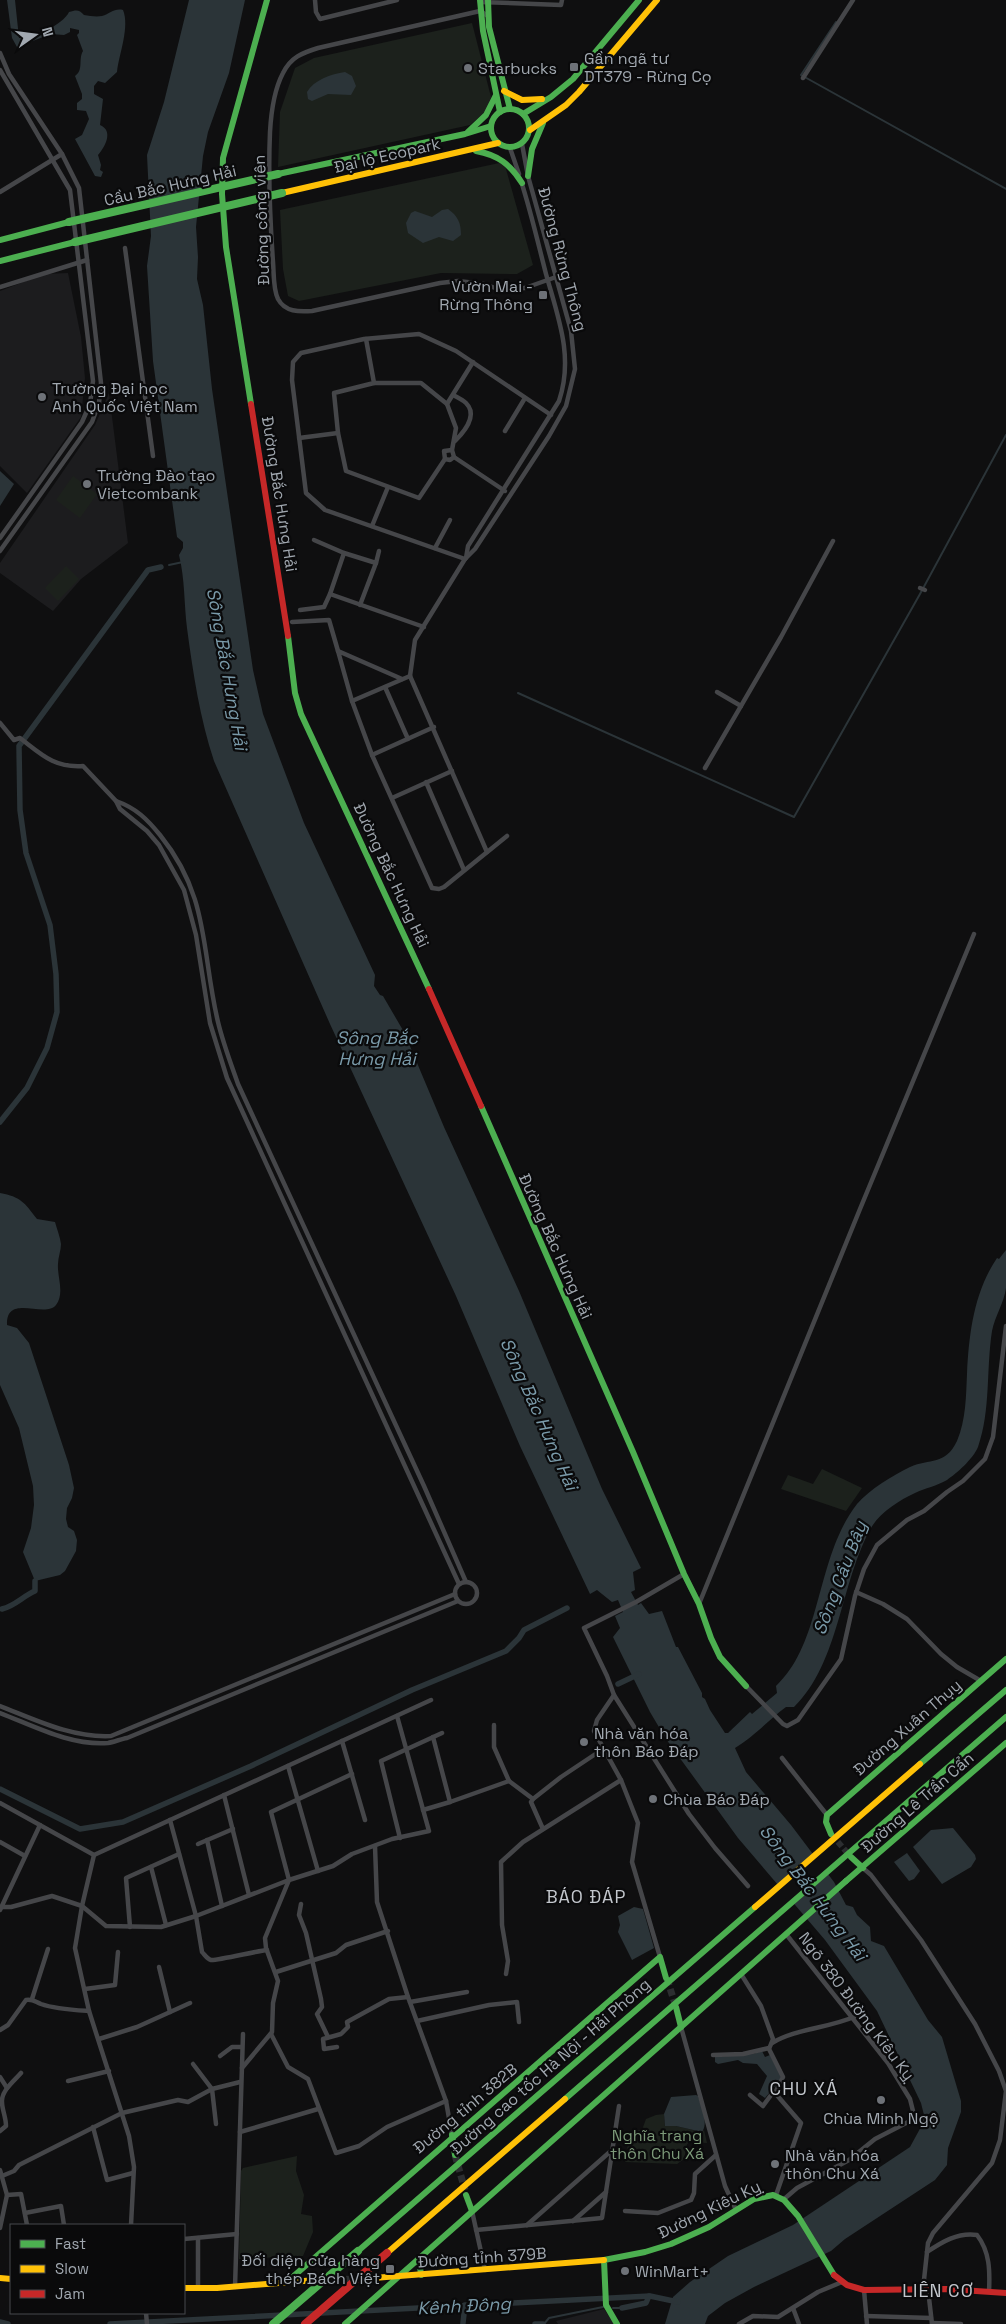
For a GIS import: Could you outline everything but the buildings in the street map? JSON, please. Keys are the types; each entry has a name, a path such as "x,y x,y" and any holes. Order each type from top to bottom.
{"main road":[{"name":"Đường Bắc Hưng Hải","path":"267,0 223,158 222,194 226,246 286,623 295,693 301,714 416,959 633,1452 684,1574 700,1604 711,1638 720,1657 746,1686"},
{"path":"523,114 547,99 573,78 639,0"},
{"path":"530,130 579,92 657,0"},
{"path":"484,1 480,11 500,112"},
{"path":"484,1 510,109"},
{"path":"504,90 513,98 522,101 547,99"},
{"path":"465,134 486,115 496,95"},
{"path":"510,109 523,114 530,124 530,130 522,144 510,148 498,143 492,134 491,126 492,121 500,112 510,109"},
{"path":"528,176 530,153 534,140 544,121"},
{"name":"Đại lộ Ecopark","path":"278,174 465,134 491,126"},
{"name":"Đại lộ Ecopark","path":"282,193 498,143"},
{"path":"472,150 488,152 503,158 512,166 522,183"},
{"name":"Cầu Bắc Hưng Hải","path":"0,240 69,222 278,174"},
{"name":"Cầu Bắc Hưng Hải","path":"0,261 282,193"},
{"name":"Đường Xuân Thụy","path":"827,1815 1006,1659"},
{"name":"Đường cao tốc Hà Nội - Hải Phòng","path":"273,2324 760,1902 832,1837 1006,1690"},
{"path":"305,2324 848,1856 1006,1717"},
{"name":"Đường Lê Trần Cẩn","path":"789,1931 1006,1743"},
{"path":"827,1815 826,1822 832,1837"},
{"path":"848,1856 863,1868"},
{"path":"345,2324 789,1931"},
{"path":"660,1957 666,1978"},
{"name":"Đường tỉnh 382B","path":"288,2281 452,2135 502,2095 660,1957"},
{"path":"676,2007 681,2027"},
{"path":"452,2135 455,2155"},
{"name":"Đường Kiêu Kỵ","path":"604,2260 660,2249 709,2227 762,2196 776,2194 792,2208 830,2267 842,2282"},
{"path":"466,2195 472,2211"},
{"path":"419,2258 422,2275"},
{"path":"604,2260 606,2305 617,2324"},
{"name":"Đường tỉnh 379B","path":"361,2279 604,2260"},
{"path":"185,2288 235,2287 316,2280"},
{"path":"842,2282 851,2287 864,2290 926,2289 1006,2293"}],"street":[{"path":"315,0 316,12 320,19 397,0"},
{"path":"484,1 562,5 562,0"},
{"path":"803,78 854,0"},
{"path":"480,11 488,16"},
{"name":"Đường công viên","path":"480,11 318,48 292,58 282,74 276,94 270,131 271,236 275,292 279,301 286,308 296,312 312,311 440,283 458,281 484,284 498,289 525,288 556,277"},
{"path":"0,53 9,74 62,154 79,188 101,392 92,422 0,551"},
{"path":"0,70 70,190 92,373 90,404 82,422 0,538"},
{"name":"Đường Rừng Thông","path":"410,676 415,640 465,559 475,549 549,436 566,406 573,381 572,331 528,176 522,144"},
{"name":"Đường Rừng Thông","path":"465,559 468,546 551,415 562,392 566,360 561,324 522,183 510,148"},
{"path":"0,192 62,154"},
{"path":"125,248 153,456"},
{"path":"0,287 87,260"},
{"path":"465,559 325,510 306,493 292,380 293,362 301,352 366,339 419,334 456,351 551,415"},
{"path":"366,339 374,383"},
{"path":"447,404 473,362"},
{"path":"92,373 100,372"},
{"path":"452,450 444,451 445,459 418,498 346,471 338,433 334,393 374,383 421,383 447,404 456,428 452,450 454,457 510,494"},
{"path":"452,395 467,404 471,414 468,427 455,441"},
{"path":"505,431 525,398"},
{"path":"299,438 338,433"},
{"path":"445,459 450,460 454,457"},
{"path":"372,526 388,487"},
{"path":"31,494 38,498"},
{"path":"435,548 450,520"},
{"path":"314,540 344,553 376,563"},
{"path":"705,768 833,541"},
{"path":"360,604 379,551"},
{"path":"300,610 324,608 344,553"},
{"path":"330,594 424,627"},
{"path":"292,622 329,620 352,701 372,755 432,888 439,889 444,887 507,836"},
{"path":"338,651 402,679"},
{"path":"352,701 410,676 488,852"},
{"path":"385,686 408,739"},
{"path":"717,692 741,706"},
{"path":"0,723 14,740 20,738 53,762 71,767 83,766 116,800 120,809 145,829 159,845 184,890 196,935 210,1023 231,1086 459,1584 455,1594 143,1725 111,1736 97,1737 65,1731 0,1706"},
{"path":"372,755 434,727"},
{"path":"392,798 452,771"},
{"path":"426,782 464,870"},
{"path":"116,800 131,806 151,824 178,862 198,906 218,1022 238,1084 466,1582"},
{"path":"145,829 151,824"},
{"path":"700,1604 974,934"},
{"path":"217,1048 225,1046"},
{"path":"304,1248 312,1245"},
{"path":"981,1681 957,1668 907,1619 883,1604 856,1592 864,1569 878,1545 907,1520 924,1511 963,1481 981,1464 990,1448 993,1437 1006,1326"},
{"path":"379,1412 388,1409"},
{"path":"684,1574 636,1602 584,1628 614,1695 689,1814 748,1886"},
{"path":"455,1594 458,1600 468,1604 476,1597 475,1586 466,1582 459,1584"},
{"name":"Đường Bắc Hưng Hải","path":"746,1686 787,1726 798,1720 836,1667 844,1650 856,1592"},
{"path":"0,1713 54,1735 109,1743 145,1730 458,1600"},
{"path":"302,1658 305,1664"},
{"path":"614,1695 594,1725 594,1731 621,1780 638,1823 632,1862 660,1957"},
{"path":"94,1855 431,1700"},
{"path":"0,1908 52,1896 82,1906 106,1926 166,1925 196,1916 289,1880 333,1866 352,1854 400,1838 429,1831 397,1716"},
{"path":"143,1725 145,1730"},
{"path":"494,1725 494,1748 510,1782 533,1799"},
{"path":"400,1838 380,1761 442,1732"},
{"path":"434,1737 450,1802"},
{"path":"342,1741 365,1820"},
{"path":"543,1829 532,1808 531,1802 533,1799 561,1777 604,1749"},
{"path":"782,1758 827,1815"},
{"path":"288,1766 318,1871"},
{"path":"352,1774 271,1812 289,1880 265,1938 266,1950 276,1972 278,1984 273,2003 271,2034 288,2067 308,2079 336,2152 359,2146 387,2127 446,2102"},
{"path":"506,1974 508,1961 502,1934 500,1865 513,1850 621,1780"},
{"path":"423,1810 510,1782"},
{"path":"224,1795 249,1895"},
{"path":"0,1803 94,1855"},
{"path":"170,1820 196,1916 202,1952 211,1960 266,1950"},
{"path":"0,1908 40,1825"},
{"path":"198,1844 232,1829"},
{"path":"207,1840 222,1906"},
{"path":"0,1842 25,1856"},
{"path":"375,1846 377,1902 409,2000 446,2102 452,2135"},
{"path":"130,1927 126,1878 179,1854"},
{"path":"94,1855 82,1906 76,1948 90,2011 129,2136 134,2173 131,2224"},
{"path":"151,1867 166,1925"},
{"path":"863,1868 871,1875 921,1940 947,1980 975,2024 999,2071 1006,2091 1000,2140 992,2163 933,2233 928,2243 926,2289 931,2321"},
{"path":"301,1904 299,1915 313,1961 322,2005 317,2014 328,2037"},
{"path":"276,1972 336,1953 346,1945 388,1931"},
{"name":"Ngõ 380 Đường Kiêu Kỵ","path":"783,2200 804,2184 837,2167 875,2139 913,2118 914,2110 906,2091 854,2017 828,1988 789,1931"},
{"path":"32,1999 48,1949"},
{"path":"85,1989 114,1985 118,1952"},
{"path":"159,1967 170,2012"},
{"path":"741,1974 763,2011 773,2039 771,2045 783,2077 763,2106 750,2095"},
{"path":"338,2047 324,2049 323,2039 341,2034 348,2027 347,2022 389,2000 409,2000 466,1992"},
{"path":"0,2030 8,2025 26,2000 32,1999 40,2004 90,2011"},
{"path":"417,2021 489,2005 517,2002 519,2022"},
{"path":"99,2039 137,2027 190,2003"},
{"path":"713,2055 743,2054 771,2045 789,2035 832,2026 854,2017"},
{"path":"681,2027 725,2186 736,2210"},
{"path":"235,2287 243,2034"},
{"path":"242,2068 271,2034"},
{"path":"220,2056 232,2047 242,2047"},
{"path":"193,2064 212,2088 216,2124"},
{"path":"68,2080 110,2071"},
{"path":"0,2131 6,2126 1,2100 7,2088 21,2073"},
{"path":"0,2077 7,2088"},
{"path":"2,2176 14,2171 18,2165 122,2113 178,2100 188,2102 212,2088 240,2082"},
{"path":"774,2091 800,2121 802,2126 790,2152 776,2194"},
{"path":"476,2230 602,2218 619,2106"},
{"path":"240,2132 318,2109"},
{"path":"93,2127 106,2180 134,2173"},
{"path":"526,2225 612,2150"},
{"path":"625,2211 658,2213 691,2200 694,2193 695,2174 716,2155"},
{"path":"0,2170 6,2195 0,2228"},
{"path":"573,2221 606,2192"},
{"path":"6,2195 21,2194 27,2224"},
{"path":"25,2213 61,2206 64,2224"},
{"path":"472,2211 485,2270"},
{"path":"185,2239 237,2234"},
{"path":"927,2252 950,2238 970,2234 977,2235 984,2244 988,2256 989,2292"},
{"path":"198,2238 198,2288"},
{"path":"738,2324 753,2316 778,2317 818,2292 842,2282"},
{"path":"864,2290 867,2324"},
{"path":"793,2308 798,2324"},
{"path":"866,2316 961,2324"}],"shaded area":[{"name":"Trường Đại học Anh Quốc Việt Nam","path":"68,273 81,337 85,378 81,417 27,493 0,466 0,291 44,274"},
{"name":"Trường Đào tạo Vietcombank","path":"109,393 128,543 81,579 53,611 0,573 0,563 95,425"},
{"path":"604,2309 614,2324 558,2324 556,2321"}],"green space":[{"path":"472,23 491,97 487,110 470,125 278,167 280,112 295,68 314,58"},
{"path":"504,162 533,265 517,274 441,273 299,301 288,296 283,269 280,210"},
{"path":"73,476 97,494 80,518 56,500"},
{"path":"66,566 79,579 58,601 45,588"},
{"path":"822,1469 862,1488 846,1511 781,1489 788,1475 813,1484"},
{"name":"Nghĩa trang thôn Chu Xá","path":"664,2114 665,2126 676,2126 702,2132 704,2130 707,2143 690,2142 687,2144 684,2159 677,2164 625,2162 630,2131 642,2130 646,2119"},
{"path":"297,2156 296,2171 304,2195 301,2214 312,2216 313,2232 303,2256 239,2259 241,2171 243,2168"}],"water":[{"path":"7,0 15,0 19,38 32,36 47,30 61,22 71,11 77,10 84,15 102,16 117,10 123,10 125,32 117,72 105,83 98,81 94,86 94,94 103,99 100,125 107,131 107,139 98,155 101,165 100,170 103,172 101,177 95,176 75,139 82,135 89,119 86,111 77,110 77,103 82,99 75,76 80,68 83,51 77,35 79,30 70,28 70,32 64,35 51,34 17,47 12,38"},
{"name":"Sông Bắc Hưng Hải","path":"189,0 245,0 229,73 208,132 203,156 196,227 197,279 203,305 212,389 253,670 263,714 304,823 375,975 374,986 380,995 383,996 404,1032 444,1127 519,1291 602,1489 641,1568 633,1572 635,1590 631,1592 638,1605 641,1603 649,1614 662,1611 676,1647 678,1647 702,1693 702,1697 725,1733 728,1733 750,1712 752,1714 777,1693 776,1686 791,1668 803,1647 833,1549 843,1526 857,1504 875,1488 910,1467 942,1458 952,1449 957,1441 965,1408 969,1343 974,1313 989,1271 997,1258 999,1259 1006,1250 1006,1288 992,1331 987,1404 982,1433 976,1452 947,1480 903,1499 875,1522 852,1573 838,1621 821,1668 809,1689 794,1707 786,1707 735,1748 746,1772 791,1825 834,1882 846,1905 853,1907 857,1915 870,1927 871,1941 884,1946 928,2020 942,2037 961,2101 961,2112 948,2148 947,2165 935,2180 845,2239 831,2251 754,2287 725,2303 708,2316 705,2324 665,2324 673,2297 690,2282 728,2256 793,2225 910,2147 922,2125 924,2115 921,2103 877,2011 825,1940 738,1838 666,1739 650,1712 613,1637 620,1628 615,1616 623,1612 618,1600 612,1602 597,1590 590,1594 520,1446 456,1296 330,1024 214,761 194,679 187,628 179,555 183,548 183,542 177,537 153,361 147,266 151,236 147,155 164,102"},
{"path":"345,72 352,76 356,86 351,95 328,94 312,101 308,99 307,92 318,81 334,74"},
{"path":"448,209 457,217 460,227 461,235 453,241 439,237 423,243 408,233 406,223 411,213 415,211 432,217 442,210"},
{"path":"0,471 14,484 0,506"},
{"path":"0,1193 13,1196 22,1201 37,1219 55,1222 61,1244 58,1264 60,1295 56,1305 51,1309 44,1310 19,1308 13,1310 8,1316 7,1325 17,1328 29,1343 69,1465 74,1488 67,1508 66,1519 68,1527 74,1531 77,1540 76,1551 65,1571 60,1575 35,1581 23,1552 31,1528 34,1505 33,1486 19,1428 0,1385"},
{"path":"953,1828 975,1855 976,1859 971,1867 942,1884 913,1847 931,1830"},
{"path":"907,1853 920,1871 914,1879 909,1881 894,1862"},
{"path":"634,1907 643,1909 654,1948 632,1960 618,1932 620,1925 618,1916"},
{"path":"762,2051 765,2057 770,2055 782,2078 765,2098 759,2094 767,2076 757,2064 743,2063 738,2060 718,2064 715,2062 715,2057 753,2054"},
{"path":"698,2096 705,2119 702,2132 676,2126 665,2126 664,2114 671,2097"}],"pier":[{"path":"816,1854 829,1871 790,1904 777,1888"}],"waterway":[{"path":"836,22 801,75 1006,189"},
{"path":"518,693 794,817 920,594 1006,435"},
{"path":"169,565 183,562"},
{"path":"0,1122 27,1088 47,1048 57,1012 56,974 50,925 26,853 20,810 19,746 148,570 161,567"},
{"path":"2,1609 11,1606 35,1591 35,1581"},
{"path":"0,1789 80,1829 123,1822 251,1766 412,1690 506,1651 524,1630 567,1608"},
{"path":"618,1684 639,1674"},
{"path":"622,2308 646,2303 649,2296"},
{"name":"Kênh Đông","path":"110,2324 650,2296 678,2302"},
{"path":"463,2323 465,2305"},
{"path":"544,2324 549,2318 603,2307"},
{"path":"613,2308 622,2308"},
{"name":"Kênh Đông","path":"0,2322 8,2324"},
{"path":"535,2324 543,2324"}],"tunnel":[{"path":"832,1835 850,1856"},
{"path":"667,1979 676,2007"},
{"path":"455,2155 465,2190"},
{"path":"322,2280 358,2279"}],"traffic: fast":[{"path":"251,404 226,247 222,194 223,158 267,0"},
{"path":"480,0 483,31 500,112"},
{"path":"488,0 489,27 510,109"},
{"path":"523,114 551,97 573,79 639,0"},
{"path":"468,132 486,115 496,95"},
{"path":"510,109 524,114 529,128 524,142 510,147 496,142 491,128 496,114 510,109"},
{"path":"528,176 532,149 543,123"},
{"path":"278,174 465,134 491,126"},
{"path":"476,151 503,161 522,183"},
{"path":"69,222 278,174"},
{"path":"75,242 282,193"},
{"path":"0,240 69,222"},
{"path":"0,261 75,242"},
{"path":"288,636 295,693 301,714 429,989"},
{"path":"481,1106 633,1452 684,1574 699,1604 711,1638 720,1657 746,1686"},
{"path":"831,1834 826,1822 827,1815 1006,1659"},
{"path":"920,1764 1006,1690"},
{"path":"565,2099 1006,1717"},
{"path":"846,1881 1006,1743"},
{"path":"851,1857 863,1868"},
{"path":"345,2324 846,1881"},
{"path":"358,2251 755,1907"},
{"path":"288,2281 660,1957 666,1978"},
{"path":"676,2007 681,2027"},
{"path":"452,2135 455,2155"},
{"path":"466,2195 472,2211"},
{"path":"617,2324 606,2305 604,2260 645,2252 671,2244 709,2227 754,2199 773,2195 784,2200 798,2216 834,2275"},
{"path":"273,2324 358,2251"},
{"path":"419,2258 421,2275"}],"traffic: slow":[{"path":"530,130 566,105 579,92 657,0"},
{"path":"504,91 522,100 542,99"},
{"path":"282,193 498,143"},
{"path":"755,1907 920,1764"},
{"path":"387,2253 565,2099"},
{"path":"361,2279 604,2260"},
{"path":"0,2278 10,2279"},
{"path":"185,2288 217,2288 316,2280"}],"traffic: jam":[{"path":"251,404 288,636"},
{"path":"429,989 481,1106"},
{"path":"305,2324 387,2253"},
{"path":"834,2275 847,2285 864,2290 946,2289 1006,2293"}],"place":[{"name":"Gần ngã tư DT379 - Rừng Cọ","path":"574,67"},
{"name":"Starbucks","path":"468,68"},
{"name":"Vườn Mai - Rừng Thông","path":"543,295"},
{"name":"Trường Đại học Anh Quốc Việt Nam","path":"42,397"},
{"name":"Trường Đào tạo Vietcombank","path":"87,484"},
{"name":"Nhà văn hóa thôn Báo Đáp","path":"584,1742"},
{"name":"Chùa Báo Đáp","path":"653,1799"},
{"name":"Chùa Minh Ngộ","path":"881,2100"},
{"name":"Nhà văn hóa thôn Chu Xá","path":"775,2164"},
{"name":"Đối diện cửa hàng thép Bách Việt","path":"390,2269"},
{"name":"WinMart+","path":"625,2271"}],"district":[{"name":"BÁO ĐÁP","path":"586,1897"},
{"name":"CHU XÁ","path":"804,2089"},
{"name":"LIÊN CƠ","path":"938,2291"}],"water label":[{"name":"Sông Cầu Bây","path":"840,1578"}]}
